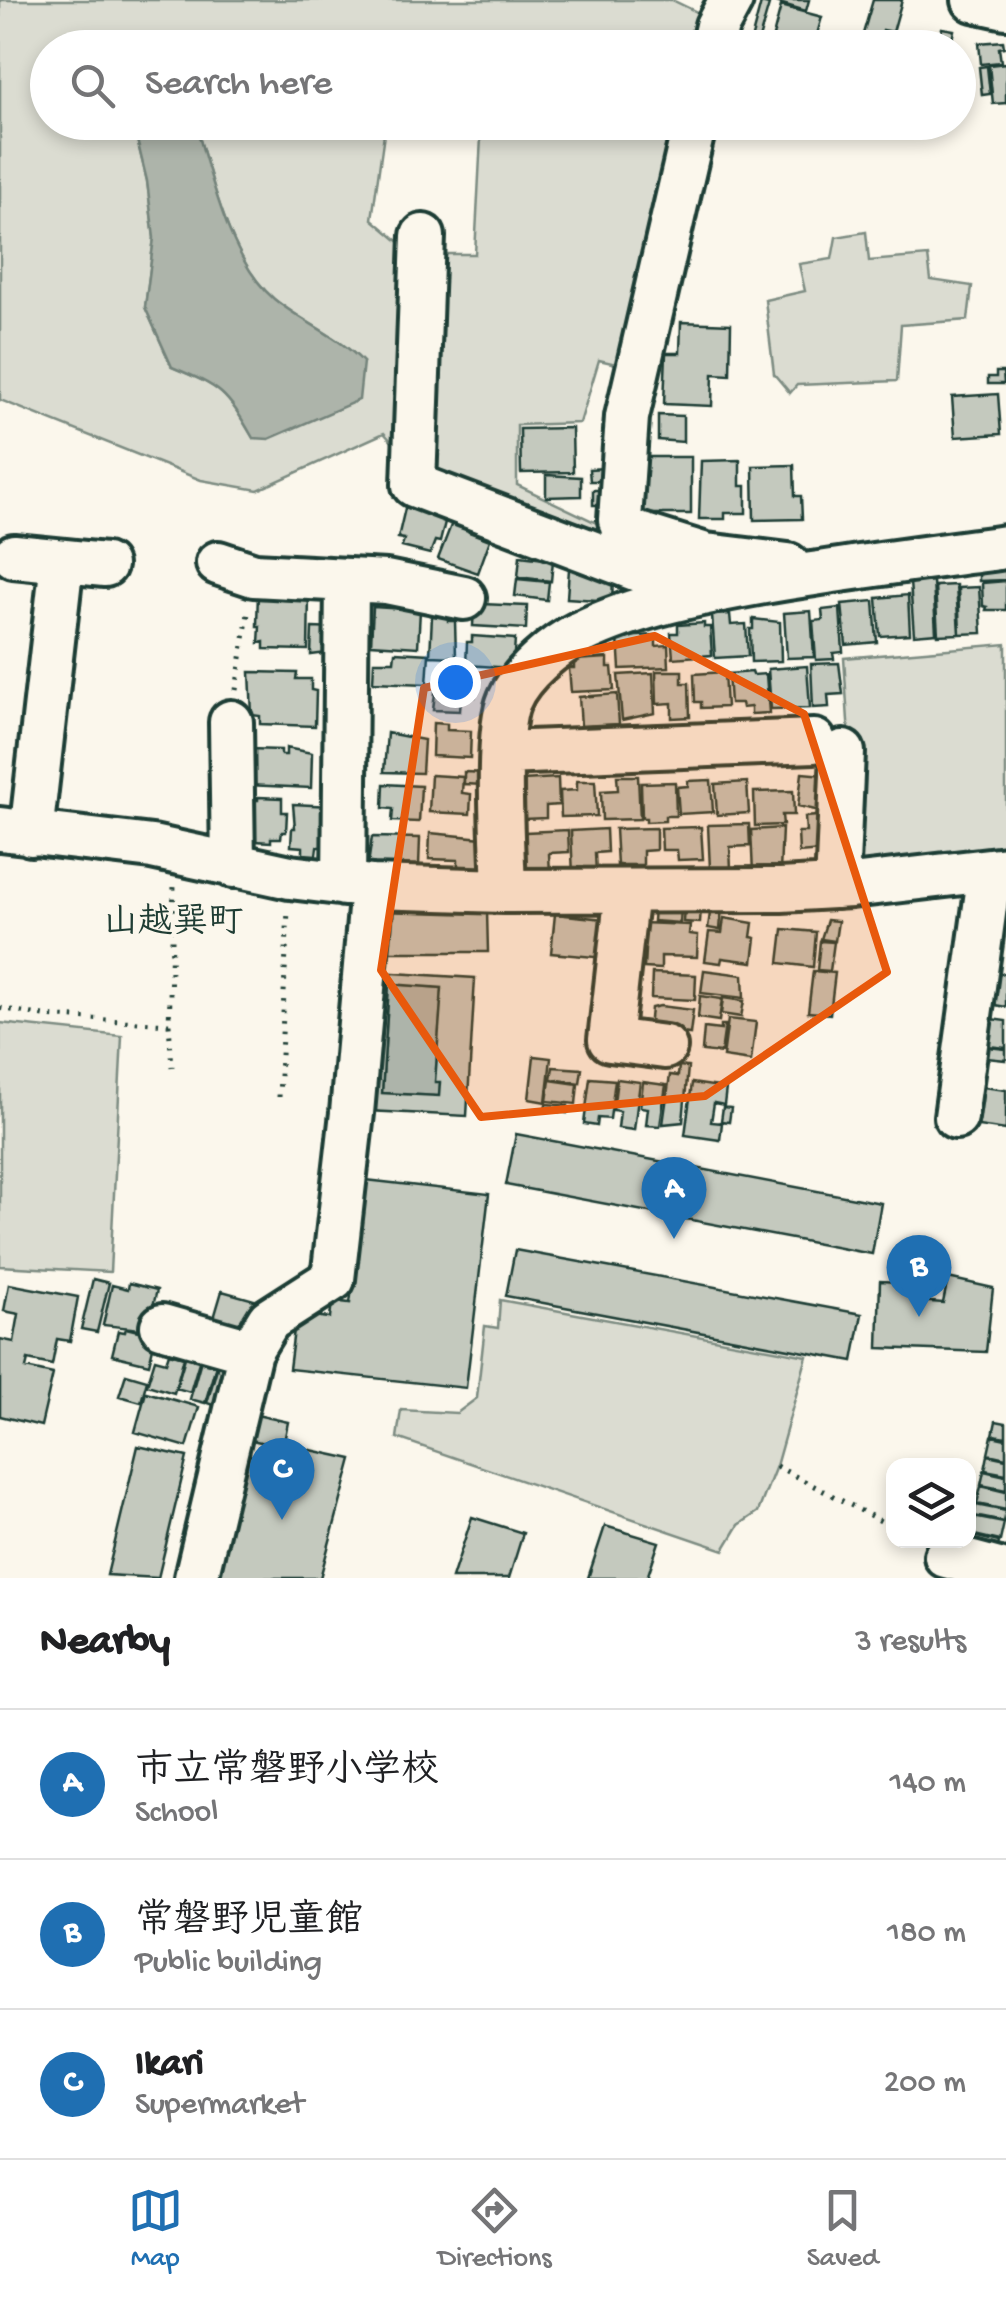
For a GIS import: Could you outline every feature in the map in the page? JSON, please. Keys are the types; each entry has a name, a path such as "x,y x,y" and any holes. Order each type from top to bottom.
{"street":[{"path":"716,30 731,0"},
{"path":"974,0 1006,7"},
{"path":"691,140 627,417 620,520 629,531 680,548 782,562 812,573"},
{"path":"423,236 414,484 699,593"},
{"path":"504,892 504,717 518,686 551,652 610,619 699,593 812,573 1006,547"},
{"path":"14,556 105,565"},
{"path":"62,561 15,832 152,847 290,877 358,886 504,892 837,886 998,869 956,1117"},
{"path":"236,569 386,582 464,598"},
{"path":"196,1578 250,1350 268,1320 333,1279 352,1113 358,886 348,580"},
{"path":"230,722 232,866"},
{"path":"503,753 828,746 837,886"},
{"path":"627,891 610,1040 665,1048"},
{"path":"162,1326 250,1350"},
{"path":"946,1556 1005,1566"}],"path":[{"path":"230,722 236,569"},
{"path":"172,1067 169,1024 175,852"},
{"path":"279,1097 290,877"},
{"path":"0,1008 44,1016 169,1024"},
{"path":"776,1466 886,1524"}],"highlighted area":[{"path":"655,636 804,714 887,972 705,1096 481,1117 381,970 424,688"}],"shaded area":[{"path":"0,0 672,0 709,18 706,30 30,30 30,140 137,140 154,238 145,307 172,367 221,393 253,438 363,362 274,299 258,282 224,217 200,140 383,140 372,219 410,251 475,254 481,140 681,140 629,367 599,360 580,423 517,425 517,485 710,577 427,481 384,433 258,490 201,480 0,400"},
{"path":"137,140 200,140 224,217 245,263 274,299 363,362 359,400 269,439 253,438 221,393 172,367 145,307 154,238"},
{"path":"866,232 869,261 928,256 931,280 972,286 968,320 901,325 897,381 797,385 790,393 774,374 765,300 805,291 799,264 832,259 836,237"},
{"path":"1006,644 1006,859 858,879 844,658"},
{"path":"389,984 442,988 435,1081 440,1082 439,1096 382,1093"},
{"path":"0,1023 122,1036 110,1272 0,1266"},
{"path":"500,1300 807,1356 776,1466 758,1512 739,1525 724,1550 397,1438 401,1410 457,1413 477,1398 485,1326 498,1328"}],"building":[{"path":"769,0 809,0 806,11"},
{"path":"873,0 902,0 894,30 864,30"},
{"path":"761,3 769,5 762,30 754,30"},
{"path":"781,6 822,17 818,30 775,30"},
{"path":"1003,41 1004,47 999,48 1001,62 981,64 979,43"},
{"path":"1006,63 1006,103 993,104 989,65"},
{"path":"987,66 990,94 982,95 979,67"},
{"path":"681,322 731,324 730,375 713,374 712,406 664,404 666,353 680,353"},
{"path":"996,372 1003,372 1004,384 988,384 988,377 996,377"},
{"path":"998,394 1001,434 955,437 952,397"},
{"path":"658,415 683,416 683,442 658,440"},
{"path":"572,428 573,472 521,473 520,429"},
{"path":"642,457 691,457 691,514 636,514"},
{"path":"740,460 740,486 746,486 746,513 725,513 725,519 699,519 701,461"},
{"path":"794,465 795,496 801,496 802,519 754,520 753,466"},
{"path":"605,468 605,481 590,481 589,469"},
{"path":"546,475 581,477 581,496 546,497"},
{"path":"593,490 608,490 608,505 593,505"},
{"path":"406,504 442,512 446,518 440,542 435,541 430,554 402,547 404,539 398,538"},
{"path":"453,520 471,526 469,532 490,540 478,573 438,559"},
{"path":"520,556 553,560 551,581 518,577"},
{"path":"569,569 613,580 612,601 567,598"},
{"path":"1006,570 1006,580 979,581 979,572"},
{"path":"517,579 549,582 547,600 515,596"},
{"path":"933,581 936,633 914,635 910,582"},
{"path":"1006,581 1006,610 986,610 982,583"},
{"path":"956,585 959,634 938,635 935,586"},
{"path":"979,587 982,633 960,634 958,588"},
{"path":"258,591 277,591 276,598 300,599 309,594 308,650 264,649 264,642 259,643 257,626"},
{"path":"908,595 910,634 880,636 877,598"},
{"path":"874,601 877,642 846,645 842,604"},
{"path":"527,606 526,629 473,626 474,607"},
{"path":"373,607 420,610 418,647 371,644"},
{"path":"840,608 843,652 833,653 834,659 816,660 813,621 823,620 822,610"},
{"path":"811,611 814,657 787,658 784,613"},
{"path":"730,614 731,625 746,624 748,656 715,658 712,615"},
{"path":"432,616 448,616 448,621 455,621 456,657 430,656"},
{"path":"753,619 780,622 781,661 751,662"},
{"path":"704,623 704,627 710,627 712,655 673,658 671,633 678,633 678,625"},
{"path":"312,628 336,629 335,652 311,655"},
{"path":"656,635 656,646 668,645 669,667 620,669 618,637"},
{"path":"472,636 515,639 513,668 466,665 467,642 472,642"},
{"path":"395,652 429,654 427,684 373,682 374,661 394,661"},
{"path":"608,658 614,690 571,692 569,668 574,668 574,660"},
{"path":"839,663 843,694 828,695 829,707 813,708 811,664"},
{"path":"807,666 810,708 771,709 768,669"},
{"path":"656,671 682,671 682,683 689,683 690,717 672,718 672,703 657,704"},
{"path":"250,672 297,673 296,679 311,679 311,690 316,691 315,726 260,724 260,716 252,715"},
{"path":"724,672 726,707 701,708 701,702 695,702 694,674"},
{"path":"653,673 655,713 622,720 618,675"},
{"path":"728,674 766,674 769,713 751,714 751,707 730,703"},
{"path":"437,675 476,676 475,697 461,697 460,711 433,710"},
{"path":"617,694 619,724 581,726 579,697"},
{"path":"433,723 447,724 447,730 471,731 470,758 432,756"},
{"path":"387,733 424,740 422,773 384,772"},
{"path":"286,748 312,753 311,788 248,785 249,749 281,750 281,755 286,755"},
{"path":"464,772 485,773 484,785 464,784"},
{"path":"802,773 836,776 824,812 798,806"},
{"path":"431,775 463,777 462,793 471,794 470,814 429,812"},
{"path":"617,776 638,776 640,819 602,820 601,791 618,790"},
{"path":"558,778 559,805 546,806 546,818 523,819 522,780"},
{"path":"711,780 713,812 679,814 677,787 688,786 688,781"},
{"path":"577,781 595,781 597,816 561,817 560,791 577,790"},
{"path":"675,782 676,816 646,822 642,818 641,783"},
{"path":"747,782 749,813 717,815 715,784"},
{"path":"384,784 421,786 419,822 392,821 393,809 383,808"},
{"path":"793,791 794,815 782,815 783,825 755,826 754,792"},
{"path":"282,798 282,812 287,812 286,832 282,832 281,838 271,838 271,842 246,837 253,800"},
{"path":"293,804 330,806 328,847 317,847 316,855 303,854 303,847 291,846 295,828"},
{"path":"832,815 821,851 799,853 798,832 806,832 805,817"},
{"path":"749,824 750,846 730,847 731,869 710,869 708,825"},
{"path":"701,827 703,859 678,860 677,850 662,850 661,828"},
{"path":"656,828 656,850 643,851 643,865 617,865 615,829"},
{"path":"782,828 780,872 753,873 751,830"},
{"path":"606,829 607,852 595,853 596,873 573,875 571,831"},
{"path":"568,830 569,852 549,853 550,874 527,875 525,832"},
{"path":"430,833 482,838 481,872 458,871 458,860 429,859"},
{"path":"372,837 420,838 419,866 368,865"},
{"path":"711,905 722,906 720,930 708,928"},
{"path":"654,906 681,908 680,923 653,921"},
{"path":"684,906 701,907 700,923 683,922"},
{"path":"383,911 487,911 488,952 383,952"},
{"path":"555,914 604,919 605,958 551,953"},
{"path":"724,918 753,923 753,962 722,958 721,963 705,961 709,932 722,933"},
{"path":"827,920 838,921 835,941 821,939"},
{"path":"642,923 690,925 689,934 698,935 697,957 661,956 661,969 644,968"},
{"path":"783,929 816,932 813,967 779,963"},
{"path":"820,941 834,942 830,971 817,970"},
{"path":"704,970 743,975 744,998 701,993"},
{"path":"813,971 835,973 830,1014 808,1012"},
{"path":"377,972 475,978 467,1116 368,1111","holes":["389,984 442,988 435,1082 440,1082 439,1096 382,1093"]},
{"path":"652,973 696,975 695,1000 651,998"},
{"path":"999,973 1006,974 1006,1007 995,1005"},
{"path":"700,996 722,999 719,1021 698,1018"},
{"path":"723,998 744,1001 741,1017 721,1014"},
{"path":"651,1008 693,1010 690,1034 649,1029"},
{"path":"728,1019 756,1022 751,1061 723,1057"},
{"path":"991,1019 1006,1021 1006,1048 979,1045 980,1033 990,1034 986,1023 991,1024"},
{"path":"721,1025 725,1025 721,1053 702,1051 704,1028 721,1030"},
{"path":"979,1046 1006,1049 1006,1060 977,1057"},
{"path":"534,1056 551,1058 546,1102 529,1099"},
{"path":"679,1066 688,1067 683,1122 663,1124 670,1075 678,1076"},
{"path":"553,1067 582,1069 580,1083 551,1079"},
{"path":"590,1078 615,1080 610,1119 598,1118 597,1126 584,1124"},
{"path":"617,1079 640,1082 634,1130 618,1128 620,1111 613,1110"},
{"path":"550,1080 578,1084 576,1104 547,1101"},
{"path":"643,1082 666,1085 660,1126 646,1125 648,1108 640,1107"},
{"path":"692,1083 726,1088 724,1105 714,1103 711,1122 722,1123 720,1140 685,1135"},
{"path":"983,1087 1006,1090 1006,1130 978,1126"},
{"path":"546,1104 568,1106 567,1113 545,1110"},
{"path":"723,1107 731,1108 729,1122 721,1121"},
{"path":"516,1134 881,1203 872,1254 506,1185"},
{"path":"366,1180 489,1194 466,1388 289,1369 296,1314 330,1318 332,1301 350,1303"},
{"path":"515,1250 862,1314 853,1361 506,1296"},
{"path":"948,1278 993,1288 986,1352 878,1348 880,1281 921,1283 919,1301 943,1303"},
{"path":"93,1279 109,1283 97,1332 81,1329"},
{"path":"129,1283 157,1290 151,1314 144,1312 140,1329 103,1325 112,1285 128,1289"},
{"path":"9,1284 78,1297 70,1341 57,1339 52,1365 28,1360 26,1368 53,1374 41,1426 0,1416 0,1339 14,1342 19,1314 4,1311"},
{"path":"222,1291 258,1301 248,1336 212,1325"},
{"path":"143,1326 157,1330 149,1364 112,1355 118,1331 125,1332 126,1328 142,1332"},
{"path":"187,1351 201,1355 190,1392 176,1388"},
{"path":"169,1353 184,1357 174,1393 147,1385 155,1359 166,1362"},
{"path":"203,1353 218,1358 205,1403 190,1399"},
{"path":"220,1358 235,1363 222,1408 207,1403"},
{"path":"126,1374 147,1380 141,1402 119,1396"},
{"path":"146,1392 199,1407 187,1447 135,1432"},
{"path":"252,1414 288,1422 283,1447 247,1439"},
{"path":"996,1421 1006,1423 1006,1437 993,1435"},
{"path":"992,1436 1006,1439 1006,1458 988,1454"},
{"path":"288,1445 352,1459 320,1578 216,1578 244,1454 284,1463"},
{"path":"138,1446 187,1457 158,1578 107,1575"},
{"path":"988,1455 1006,1459 1006,1474 985,1470"},
{"path":"984,1471 1006,1476 1006,1490 981,1485"},
{"path":"981,1486 1006,1492 1006,1510 977,1504"},
{"path":"976,1505 1006,1511 1004,1522 976,1516"},
{"path":"472,1517 523,1533 509,1578 452,1578"},
{"path":"976,1518 1004,1523 1000,1541 976,1535"},
{"path":"605,1526 659,1542 647,1578 588,1578"},
{"path":"976,1537 999,1542 996,1556 976,1545"}],"place":[{"name":"市立常磐野小学校","path":"674,1239"},
{"name":"常磐野児童館","path":"919,1317"},
{"name":"Ikari","path":"282,1520"}],"district":[{"name":"山越巽町","path":"173,924"}]}
